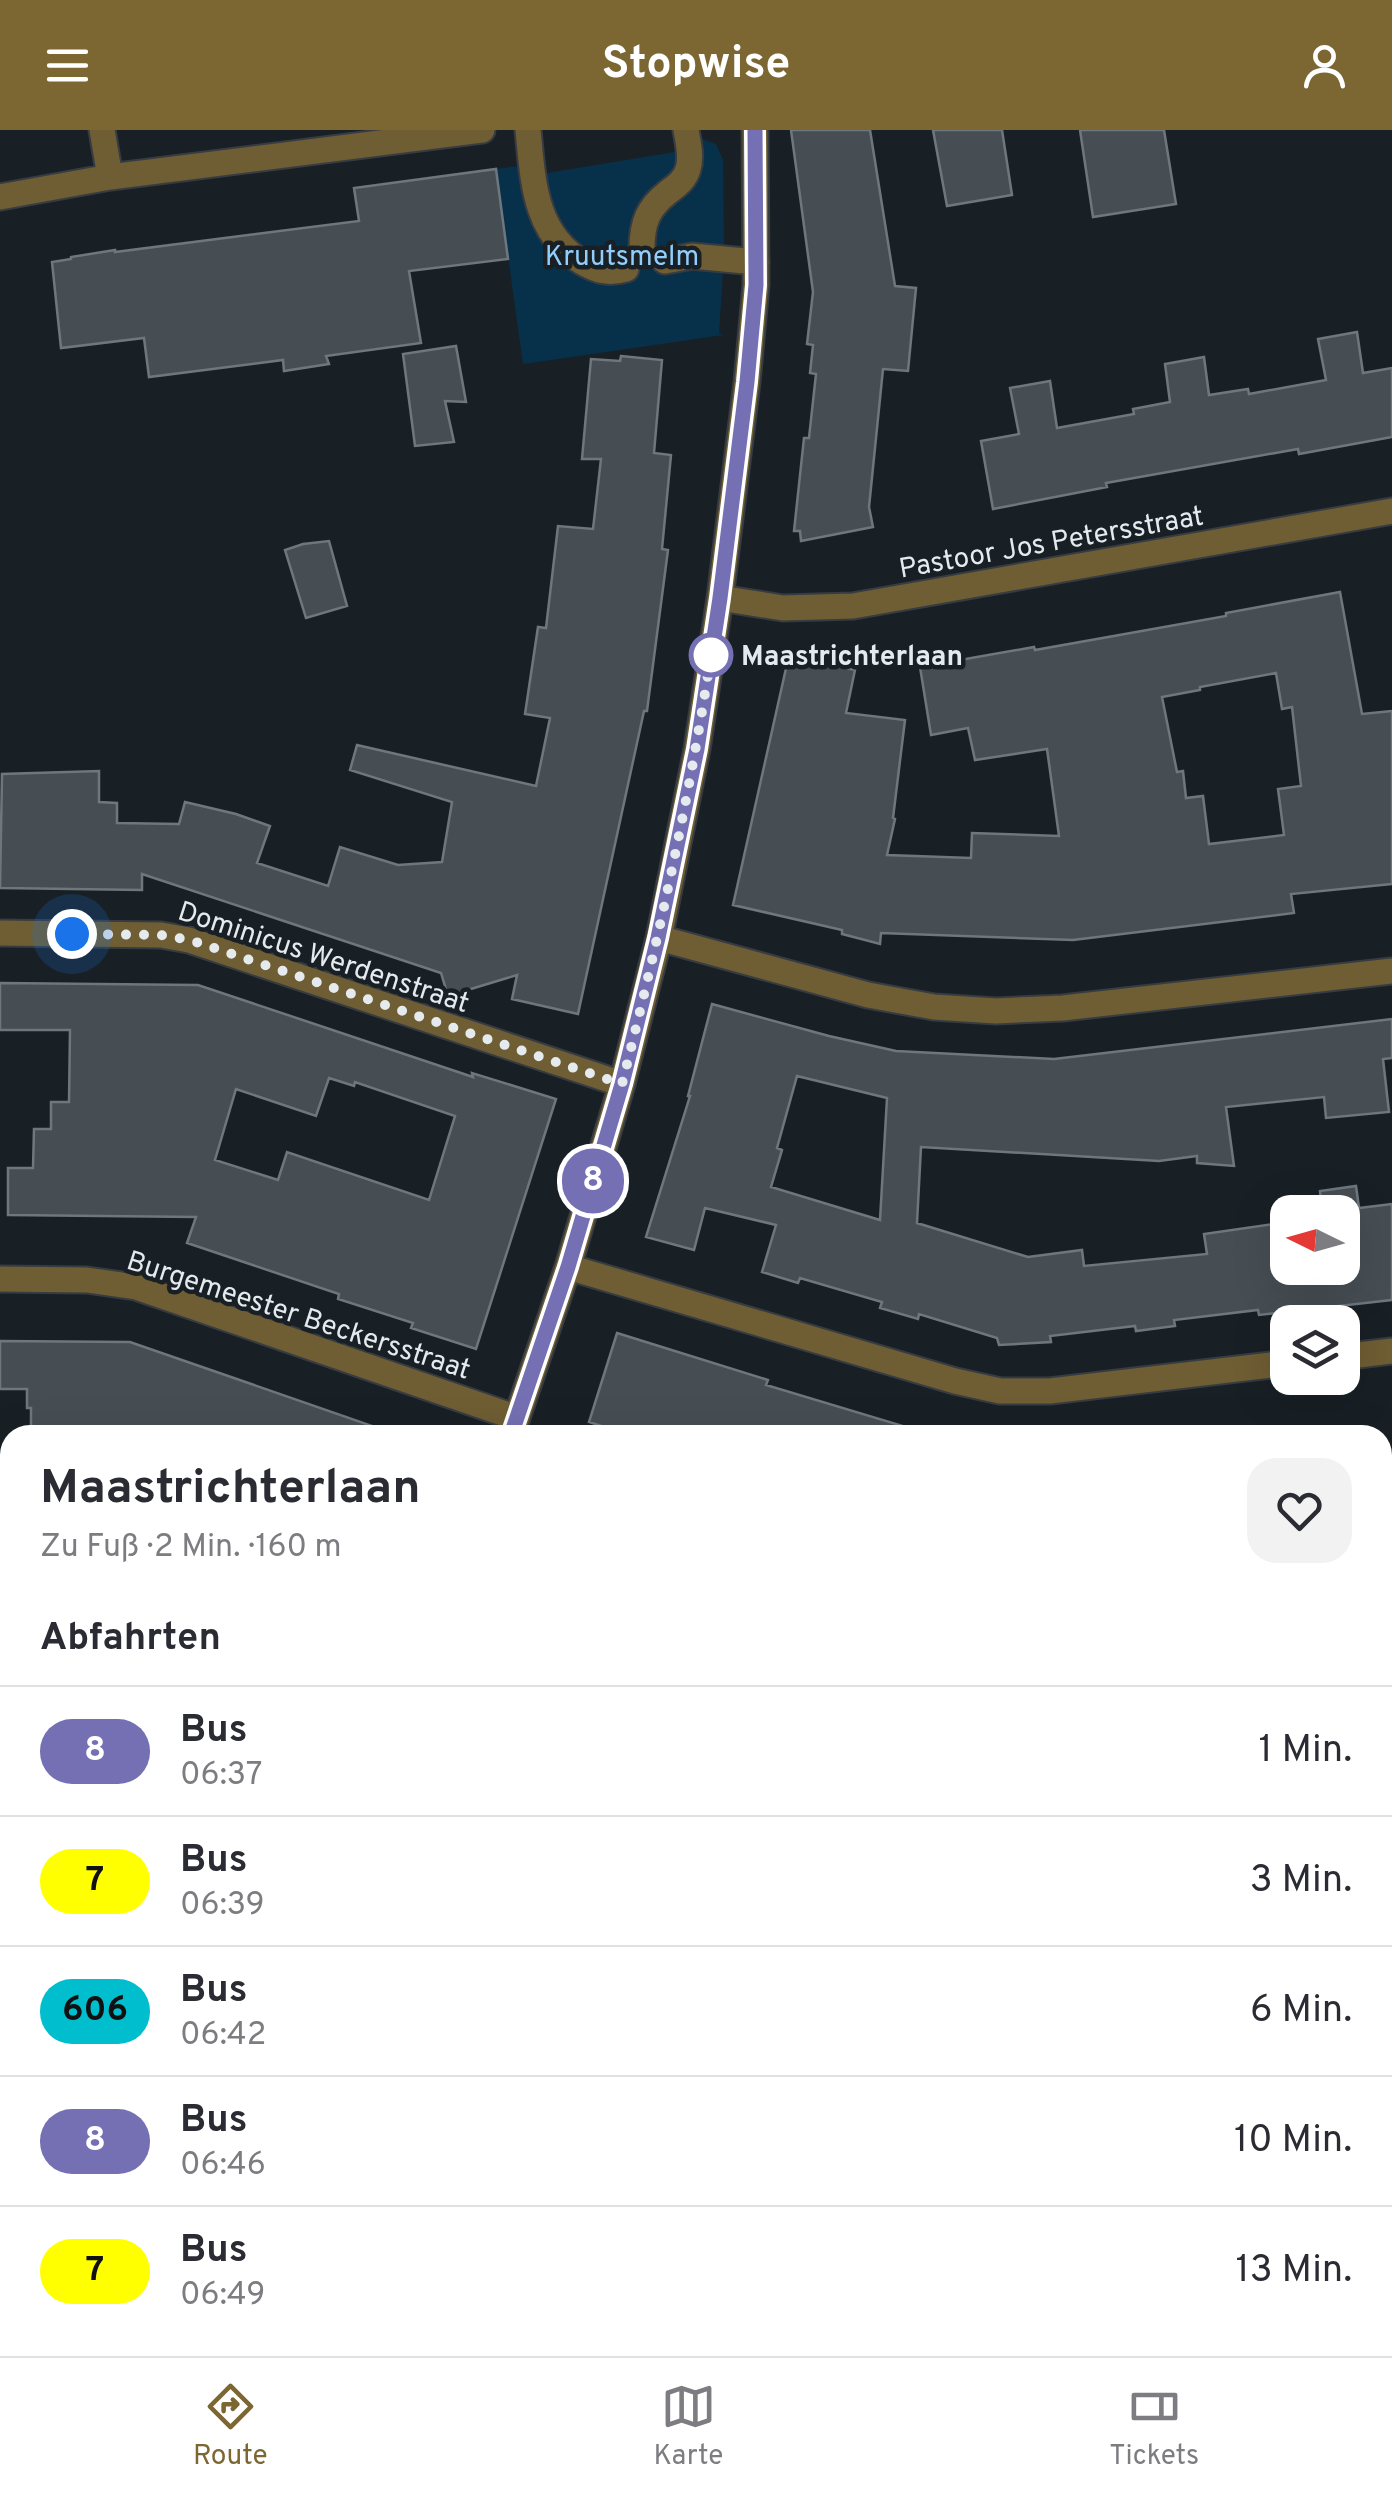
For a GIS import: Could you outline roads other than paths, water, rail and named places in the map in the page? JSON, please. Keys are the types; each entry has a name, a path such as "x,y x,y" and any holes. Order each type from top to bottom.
{"street":[{"path":"102,130 110,177"},
{"path":"0,197 110,177 482,130"},
{"path":"528,130 537,199 556,240 566,252 593,269 626,269"},
{"path":"642,248 648,213 688,172 686,130"},
{"path":"514,1425 568,1267 622,1084 658,938 697,749 747,382 756,285 755,130"},
{"path":"664,261 692,256 756,262"},
{"name":"Pastoor Jos Petersstraat","path":"720,598 783,608 853,606 1392,511"},
{"name":"Dominicus Werdenstraat","path":"0,933 161,935 190,940 622,1084"},
{"path":"658,938 868,995 934,1007 996,1011 1063,1008 1392,971"},
{"path":"568,1267 1000,1391 1050,1390 1270,1365"},
{"name":"Burgemeester Beckersstraat","path":"0,1278 87,1280 136,1287 511,1425"},
{"path":"1360,1355 1392,1352"}],"place":[{"name":"Maastrichterlaan","path":"711,655"}],"park label":[{"name":"Kruutsmelm","path":"622,255"}]}
